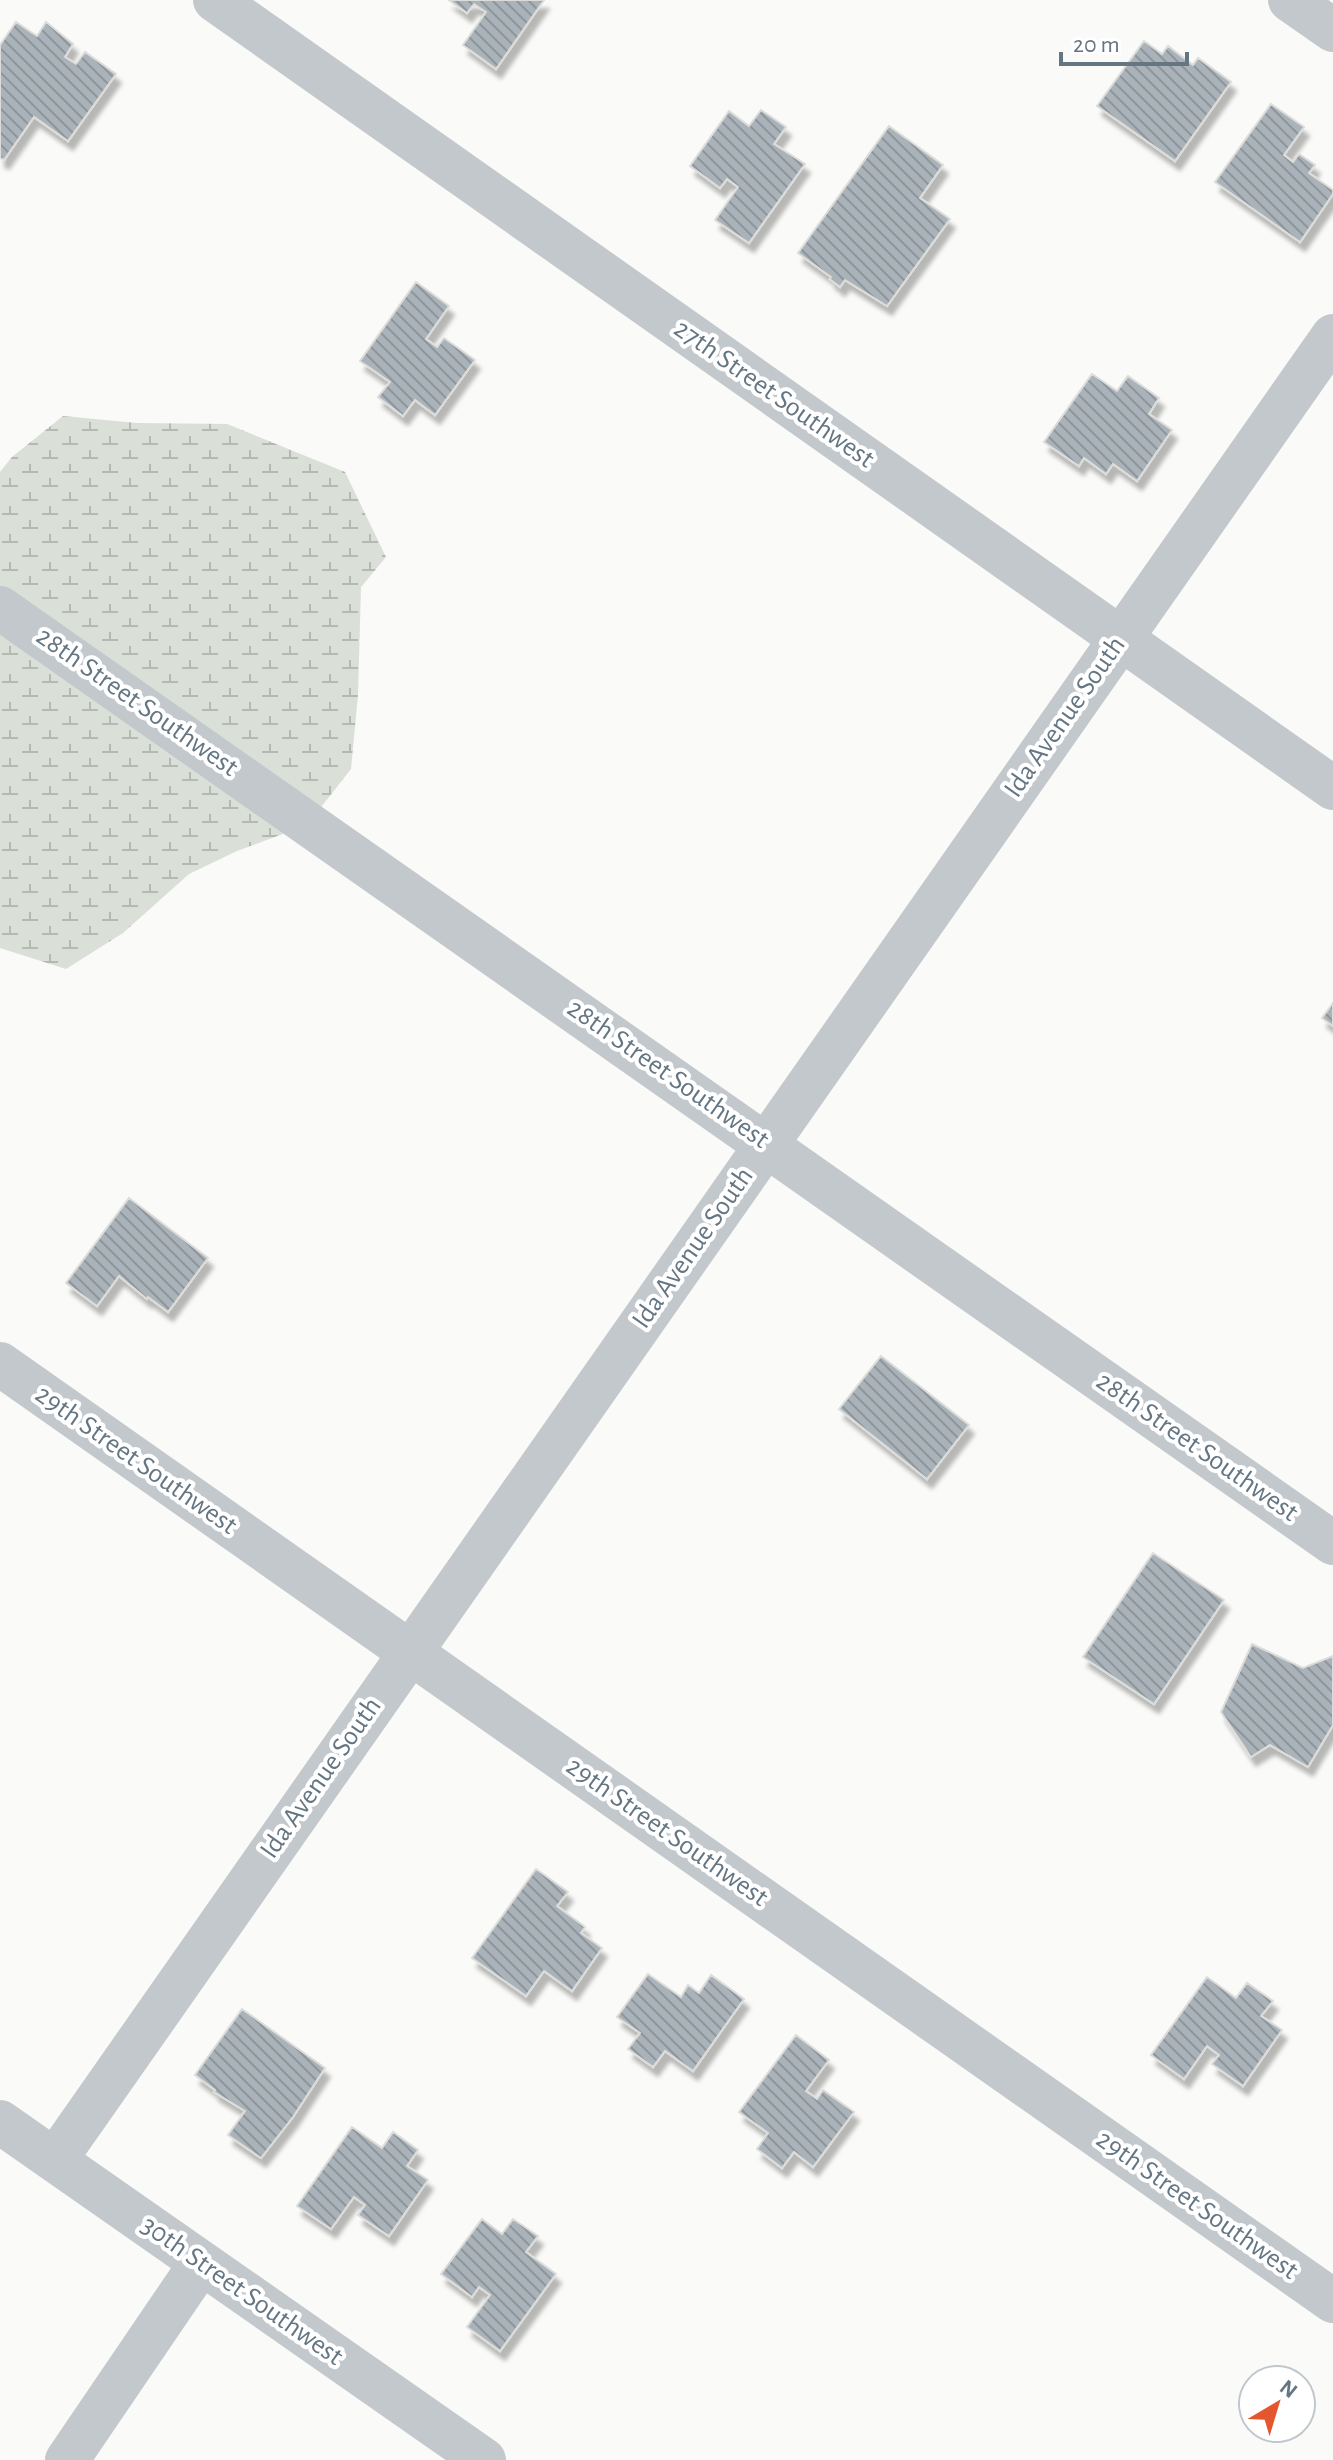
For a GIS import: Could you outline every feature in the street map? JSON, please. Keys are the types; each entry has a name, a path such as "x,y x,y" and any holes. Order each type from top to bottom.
{"street":[{"name":"27th Street Southwest","path":"215,0 1333,788"},
{"path":"1290,0 1333,30"},
{"name":"Ida Avenue South","path":"55,2160 1333,336"},
{"name":"28th Street Southwest","path":"0,608 1333,1543"},
{"name":"29th Street Southwest","path":"0,1364 1333,2301"},
{"name":"30th Street Southwest","path":"0,2122 484,2460"},
{"path":"67,2460 201,2263"}],"green space":[{"path":"63,416 137,423 227,424 345,472 386,557 361,587 358,695 351,769 307,825 237,851 189,874 123,933 66,969 0,948 0,472 12,457"}],"building":[{"path":"449,0 544,0 496,69 463,45 486,12 474,4 467,13"},
{"path":"16,22 37,36 46,22 73,44 65,57 76,64 85,52 116,74 68,141 34,117 4,160 0,158 0,45"},
{"path":"1144,41 1162,54 1168,46 1193,65 1198,58 1231,82 1175,161 1097,106"},
{"path":"1271,104 1304,127 1284,155 1293,162 1299,154 1315,165 1309,173 1333,190 1300,242 1215,182"},
{"path":"761,110 786,127 774,144 805,164 749,243 715,220 738,187 727,179 720,188 690,166 729,111 749,126"},
{"path":"889,126 943,165 920,198 950,219 887,306 845,280 840,287 798,253"},
{"path":"416,282 449,306 426,339 437,347 444,338 475,360 435,415 415,400 403,416 378,397 390,382 360,361"},
{"path":"1092,374 1117,391 1128,376 1159,398 1149,414 1172,430 1137,481 1113,464 1106,474 1084,458 1079,466 1044,442"},
{"path":"1333,1003 1333,1026 1322,1018"},
{"path":"129,1198 208,1258 168,1312 119,1276 97,1306 66,1283"},
{"path":"881,1356 969,1425 927,1479 839,1409"},
{"path":"1153,1553 1224,1600 1154,1704 1083,1657"},
{"path":"1252,1644 1303,1668 1333,1656 1333,1725 1308,1767 1270,1745 1251,1757 1221,1712"},
{"path":"536,1869 568,1892 557,1906 585,1927 581,1933 602,1948 572,1991 544,1971 526,1996 472,1958"},
{"path":"648,1974 681,1997 688,1985 699,1993 711,1975 744,1999 693,2071 665,2051 653,2067 628,2049 640,2033 617,2017"},
{"path":"1207,1977 1236,1998 1247,1983 1273,2001 1261,2016 1282,2030 1243,2086 1212,2064 1219,2055 1207,2046 1184,2079 1151,2055"},
{"path":"242,2009 325,2068 261,2158 228,2135 245,2111 214,2092 195,2075"},
{"path":"796,2035 829,2060 806,2091 817,2099 823,2090 854,2112 813,2167 794,2152 782,2168 757,2149 768,2133 739,2112"},
{"path":"352,2127 382,2148 393,2132 418,2150 407,2166 428,2180 389,2236 358,2215 365,2205 354,2197 331,2229 297,2206"},
{"path":"482,2219 502,2234 513,2219 538,2236 526,2252 556,2274 500,2351 467,2327 490,2295 479,2287 472,2297 441,2274"}]}
